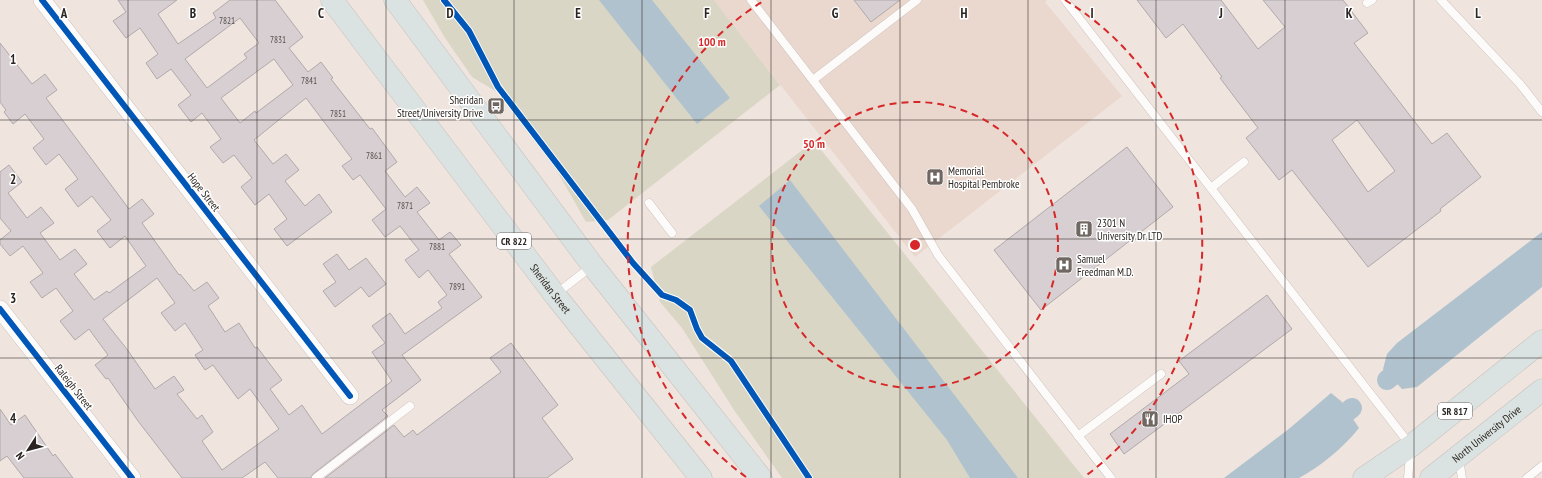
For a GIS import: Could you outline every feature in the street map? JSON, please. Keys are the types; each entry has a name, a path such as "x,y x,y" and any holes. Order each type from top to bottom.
{"main road":[{"name":"Sheridan Street","path":"332,0 555,295 701,478"},
{"path":"395,0 593,266 761,478"},
{"name":"SR 817","path":"1364,478 1411,446 1542,340"},
{"name":"North University Drive","path":"1431,478 1542,390"}],"street":[{"name":"Hope Street","path":"42,0 350,396"},
{"name":"Raleigh Street","path":"0,309 132,478"}],"lane":[{"path":"751,0 912,209 938,255 1111,478"},
{"path":"813,80 917,0"},
{"path":"1441,0 1520,84 1542,112"},
{"path":"1069,1 1211,188 1411,446 1408,478"},
{"path":"1211,188 1244,162"},
{"path":"649,203 672,233"},
{"path":"555,295 593,266"},
{"path":"1078,436 1161,374"},
{"path":"316,478 410,406"},
{"path":"1459,456 1462,478"},
{"path":"1527,478 1542,466"}],"shaded area":[{"path":"423,0 714,0 780,85 608,220 586,222 557,171 497,92 472,77 445,38"},
{"name":"Memorial Hospital Pembroke","path":"714,0 1047,0 1045,2 1122,96 915,257"},
{"path":"814,141 1084,478 782,478 734,410 682,328 660,302 651,267"}],"water":[{"path":"599,0 652,0 730,98 697,124"},
{"path":"790,180 1018,478 970,478 947,440 759,206"},
{"path":"1542,232 1542,287 1417,387 1402,389 1383,369 1387,354 1397,343"},
{"path":"1331,393 1341,401 1359,428 1346,443 1331,456 1299,478 1224,478 1290,428"}],"building":[{"path":"118,0 177,0 158,14 178,44 216,18 213,13 230,0 275,0 303,37 289,48 308,72 321,62 333,78 331,79 370,129 372,128 397,162 385,171 405,197 417,187 430,203 417,212 439,240 450,232 461,245 449,254 482,297 402,355 421,380 382,410 388,416 313,474 311,478 278,478 265,462 242,478 182,478 138,421 108,378 106,379 95,365 108,355 89,329 75,340 60,321 73,311 56,288 42,298 30,282 43,273 23,246 10,256 0,244 0,240 11,231 0,218 0,172 9,165 22,182 8,193 27,218 41,207 54,223 40,233 60,260 75,249 87,264 74,274 94,300 107,291 109,293 146,266 125,236 110,248 97,231 111,220 92,196 78,207 65,189 78,179 59,154 46,165 33,148 44,139 25,114 13,124 4,112 6,110 0,102 0,43 32,84 45,74 57,90 46,98 129,209 142,199 154,214 142,223 179,275 180,274 194,291 207,282 219,298 208,306 225,332 239,323 255,348 257,347 282,380 270,389 289,415 302,405 322,434 392,381 372,352 385,343 372,326 390,313 405,334 442,308 438,302 447,295 428,270 419,278 405,260 419,250 400,226 385,237 372,220 386,209 360,175 353,180 342,166 352,159 306,98 254,140 273,164 286,154 299,170 285,181 305,206 319,194 332,212 287,246 274,229 287,219 269,194 255,205 241,187 252,178 234,155 223,163 210,147 221,139 202,113 191,122 178,105 191,95 171,69 157,79 146,63 158,54 140,28 126,38 113,21 126,12","holes":["240,18 259,43 244,54 247,58 207,88 185,59","274,59 293,85 240,123 221,98","157,278 175,303 161,313 175,331 185,323 203,350 195,355 205,370 213,365 238,399 250,389 279,429 222,470 202,441 213,432 202,415 197,419 177,394 184,390 174,376 155,389 103,319"]},
{"path":"854,0 900,0 871,22"},
{"path":"1137,0 1221,0 1258,49 1285,27 1263,0 1343,0 1368,33 1354,43 1432,144 1447,133 1481,177 1440,209 1441,211 1368,267 1292,170 1279,180 1246,138 1258,128 1220,78 1222,77 1183,24 1166,38","holes":["1357,120 1395,171 1368,192 1332,140"]},
{"name":"2301 N University Dr LTD","path":"1127,147 1173,207 1041,310 994,250"},
{"path":"337,254 349,270 366,258 386,284 369,297 361,287 335,307 323,291 336,282 323,264"},
{"path":"1267,295 1292,329 1124,454 1110,434 1189,374 1179,361"},
{"path":"511,343 558,405 542,418 573,459 547,478 325,478 394,425 404,437 413,430 417,435 501,372 490,358"},
{"path":"0,409 11,425 25,415 53,456 55,454 73,478 24,478 7,456 0,461"}],"waterway":[{"path":"1387,380 1411,360"},
{"path":"1327,427 1352,408"}],"cycle path":[{"path":"42,0 350,396"},
{"path":"444,0 469,31 498,87 633,263 662,295 676,300 690,310 702,338 731,361 809,478"},
{"path":"0,309 132,478"}],"place":[{"name":"Sheridan Street/University Drive","path":"496,106"},
{"name":"Memorial Hospital Pembroke","path":"935,177"},
{"name":"2301 N University Dr LTD","path":"1084,229"},
{"name":"Samuel Freedman M.D.","path":"1064,265"},
{"name":"IHOP","path":"1150,419"}]}
